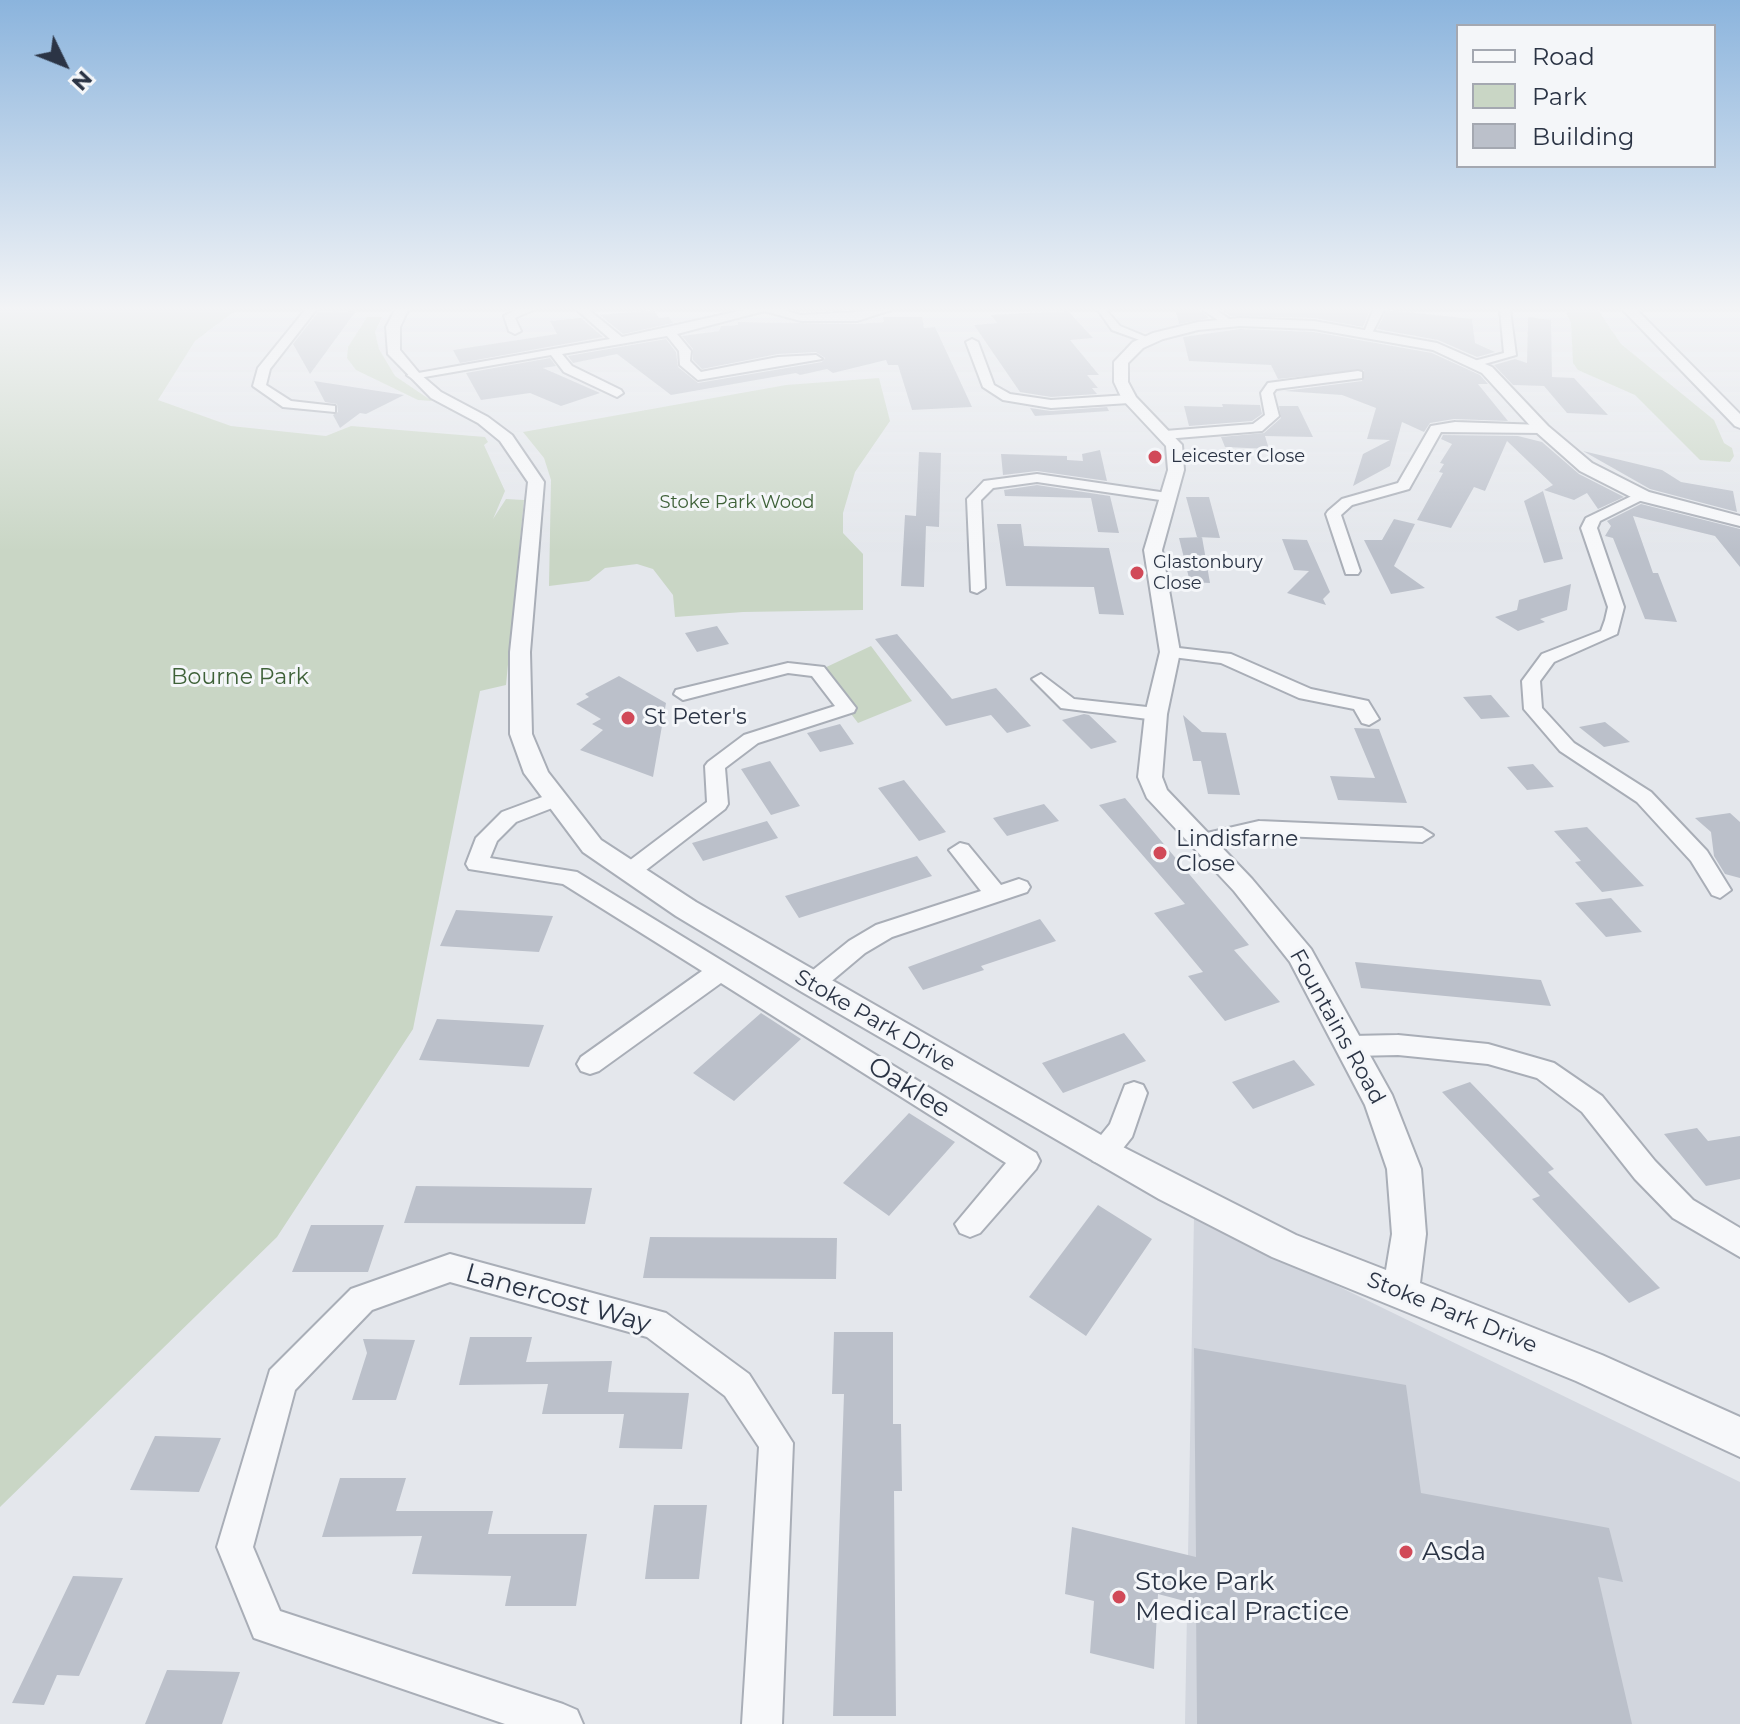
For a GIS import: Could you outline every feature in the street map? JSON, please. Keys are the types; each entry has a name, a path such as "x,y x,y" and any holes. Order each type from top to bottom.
{"street":[{"path":"266,390 288,404 330,409"},
{"name":"Stoke Park Drive","path":"431,390 483,420 506,438 523,458 536,482 518,697 521,734 529,760 553,800 592,846 812,984 1103,1153 1284,1246 1589,1368 1740,1437"},
{"path":"612,390 617,393"},
{"path":"995,390 1007,397 1042,404 1129,399 1125,390"},
{"path":"1165,435 1257,428 1272,416 1269,390"},
{"path":"1504,390 1586,467 1643,496 1740,521"},
{"path":"1708,390 1740,423"},
{"name":"Fountains Road","path":"1129,399 1174,445 1176,470 1153,550 1158,596 1170,652 1156,714 1150,777 1156,793 1202,841 1301,956 1381,1104 1404,1169 1409,1234 1400,1294"},
{"path":"1352,571 1333,514 1347,502 1404,486 1436,429 1455,426 1542,429"},
{"path":"977,588 974,499 989,484 1037,478 1167,497"},
{"path":"1643,496 1594,518 1589,528 1616,607 1614,620 1608,634 1548,658 1531,681 1533,709 1567,747 1644,797 1699,856 1720,890"},
{"path":"1170,652 1225,658 1306,694 1361,705 1369,719"},
{"path":"629,872 718,804 715,766 751,739 847,708 818,671 788,668 683,694"},
{"path":"1041,679 1068,704 1156,714"},
{"name":"Oaklee","path":"553,800 509,817 487,838 477,864 569,877 1026,1161 970,1224"},
{"path":"1202,841 1259,828 1422,835"},
{"path":"960,850 996,894"},
{"path":"812,984 857,947 884,931 1019,887"},
{"path":"590,1064 720,971"},
{"path":"1352,1046 1398,1045 1488,1054 1545,1070 1592,1104 1645,1170 1683,1209 1740,1244"},
{"path":"1103,1153 1122,1129 1134,1093"},
{"name":"Lanercost Way","path":"563,1724 267,1625 235,1547 281,1381 362,1299 450,1268 655,1324 737,1385 776,1443 762,1724"}],"shaded area":[{"path":"1194,1216 1740,1482 1740,1724 1185,1724"}],"green space":[{"name":"Bourne Park","path":"0,390 164,390 158,400 231,426 326,436 351,426 485,437 488,442 484,445 505,491 493,519 506,499 524,500 506,685 480,691 413,1029 277,1237 0,1507"},
{"path":"398,390 416,390 432,401 418,400"},
{"name":"Stoke Park Wood","path":"755,390 882,390 890,421 855,472 843,513 843,533 863,554 863,610 743,612 675,617 673,595 653,569 637,564 605,568 589,581 549,586 551,480 544,458 523,432"},
{"path":"1625,390 1678,390 1714,420 1724,443 1732,448 1734,456 1730,462 1700,460 1635,395"},
{"path":"871,646 912,701 858,723 818,671"}],"building":[{"path":"319,390 375,390 404,395 366,414 360,413 340,428 333,415 338,412 337,404 325,402"},
{"path":"476,390 594,390 600,393 561,406 530,393 481,400"},
{"path":"665,390 697,390 671,395"},
{"path":"906,390 964,390 972,407 912,410"},
{"path":"1094,390 1097,394 1051,397 1020,392"},
{"path":"1483,390 1508,421 1454,419 1430,423 1424,432 1402,422 1390,466 1353,486 1363,454 1390,440 1367,439 1376,408 1342,395 1284,391"},
{"path":"1548,390 1585,390 1608,415 1567,413"},
{"path":"1222,404 1260,405 1262,414 1252,421 1189,426 1184,406 1223,407"},
{"path":"1279,406 1298,406 1313,437 1265,436 1269,449 1225,447 1221,437 1264,433 1281,418"},
{"path":"1107,407 1109,411 1035,416 1030,408 1051,411"},
{"path":"1443,435 1518,436 1542,442 1579,474 1624,497 1598,509 1587,493 1574,500 1544,490 1553,485 1507,441 1485,491 1474,487 1451,528 1417,520 1443,473 1439,472 1444,464 1440,463 1452,444 1441,439"},
{"path":"1100,450 1107,481 1037,471 1003,475 1001,454 1067,456 1067,460 1083,461 1082,454"},
{"path":"1583,451 1662,470 1681,482 1733,491 1737,512 1650,489"},
{"path":"919,452 941,453 939,527 926,526 924,587 901,586 905,515 916,516"},
{"path":"1037,485 1110,496 1119,533 1098,532 1091,498 1005,496 1004,490"},
{"path":"1543,491 1563,559 1544,563 1524,501"},
{"path":"1186,497 1209,497 1220,538 1197,537"},
{"path":"1641,504 1740,529 1740,567 1715,536 1633,516 1653,573 1658,573 1677,622 1645,619 1613,538 1605,536 1611,526 1607,521"},
{"path":"1394,519 1415,524 1394,566 1425,588 1391,594 1364,540 1382,540"},
{"path":"997,524 1021,524 1024,546 1109,548 1124,615 1099,614 1094,587 1006,586"},
{"path":"1202,537 1210,583 1190,582 1179,538"},
{"path":"1282,539 1307,540 1330,592 1323,599 1326,605 1287,593 1309,571 1294,570"},
{"path":"1571,584 1567,610 1540,619 1545,622 1518,631 1495,617 1517,610 1519,600"},
{"path":"717,626 729,644 697,652 685,633"},
{"path":"897,634 952,699 996,688 1031,726 1007,733 991,715 946,726 875,639"},
{"name":"St Peter's","path":"619,676 666,703 653,777 580,750 603,730 592,724 601,719 576,704 589,697 585,694"},
{"path":"1491,695 1510,717 1481,719 1463,697"},
{"path":"1089,715 1117,742 1091,749 1062,720"},
{"path":"1183,715 1202,732 1226,733 1240,795 1208,794 1201,761 1193,761"},
{"path":"1605,722 1630,742 1604,747 1579,727"},
{"path":"840,724 854,744 820,752 807,733"},
{"path":"1354,728 1379,729 1407,803 1338,800 1330,776 1375,778"},
{"path":"770,761 800,806 771,815 741,769"},
{"path":"1533,764 1554,787 1527,790 1507,767"},
{"path":"904,780 946,832 919,841 878,788"},
{"path":"1125,798 1249,945 1234,950 1280,1002 1225,1021 1188,976 1203,972 1154,913 1185,904 1099,805"},
{"path":"1044,804 1059,821 1007,836 993,818"},
{"path":"1730,813 1740,822 1740,878 1725,874 1714,856 1711,832 1695,818"},
{"path":"767,821 778,838 703,861 692,843"},
{"path":"1587,827 1644,886 1602,892 1575,862 1581,861 1554,831"},
{"path":"917,856 932,876 799,918 785,896"},
{"path":"1611,898 1642,932 1606,937 1575,903"},
{"path":"456,910 553,916 539,952 440,946"},
{"path":"1040,919 1056,941 981,966 984,970 923,990 908,967"},
{"path":"1355,962 1541,980 1551,1006 1361,988"},
{"path":"761,1013 801,1039 734,1101 693,1073"},
{"path":"437,1019 544,1025 529,1067 419,1060"},
{"path":"1124,1033 1146,1061 1063,1093 1042,1063"},
{"path":"1294,1060 1315,1085 1253,1109 1232,1082"},
{"path":"1470,1082 1554,1169 1548,1172 1660,1288 1629,1303 1532,1199 1540,1196 1442,1092"},
{"path":"909,1113 955,1142 889,1216 843,1183"},
{"path":"1697,1128 1708,1141 1740,1136 1740,1179 1706,1186 1664,1134"},
{"path":"416,1186 592,1188 585,1224 404,1223"},
{"path":"1098,1205 1152,1239 1086,1336 1029,1297"},
{"path":"311,1225 384,1225 368,1272 292,1272"},
{"path":"650,1237 837,1238 836,1279 643,1278"},
{"path":"834,1332 893,1332 893,1424 901,1424 902,1491 894,1491 896,1716 833,1716 844,1394 832,1394"},
{"path":"470,1337 532,1337 526,1362 612,1361 608,1392 689,1393 682,1449 619,1448 624,1414 542,1414 548,1384 459,1385"},
{"path":"363,1339 415,1340 396,1400 352,1400 367,1353"},
{"name":"Asda","path":"1194,1348 1406,1385 1421,1493 1609,1528 1623,1582 1598,1577 1632,1724 1197,1724 1196,1604 1158,1594 1154,1669 1090,1653 1094,1601 1065,1594 1072,1527 1196,1557"},
{"path":"155,1436 221,1438 199,1492 130,1490"},
{"path":"340,1478 406,1478 396,1511 493,1511 488,1534 587,1534 576,1606 505,1606 511,1576 412,1574 422,1536 322,1537"},
{"path":"654,1505 707,1505 699,1579 645,1579"},
{"path":"73,1576 123,1578 79,1676 57,1675 44,1705 12,1703"},
{"path":"167,1670 240,1672 222,1724 145,1724"}],"place":[{"name":"Leicester Close","path":"1155,457"},
{"name":"Glastonbury Close","path":"1137,573"},
{"name":"St Peter's","path":"628,718"},
{"name":"Lindisfarne Close","path":"1160,853"},
{"name":"Asda","path":"1406,1552"},
{"name":"Stoke Park Medical Practice","path":"1119,1597"}]}
